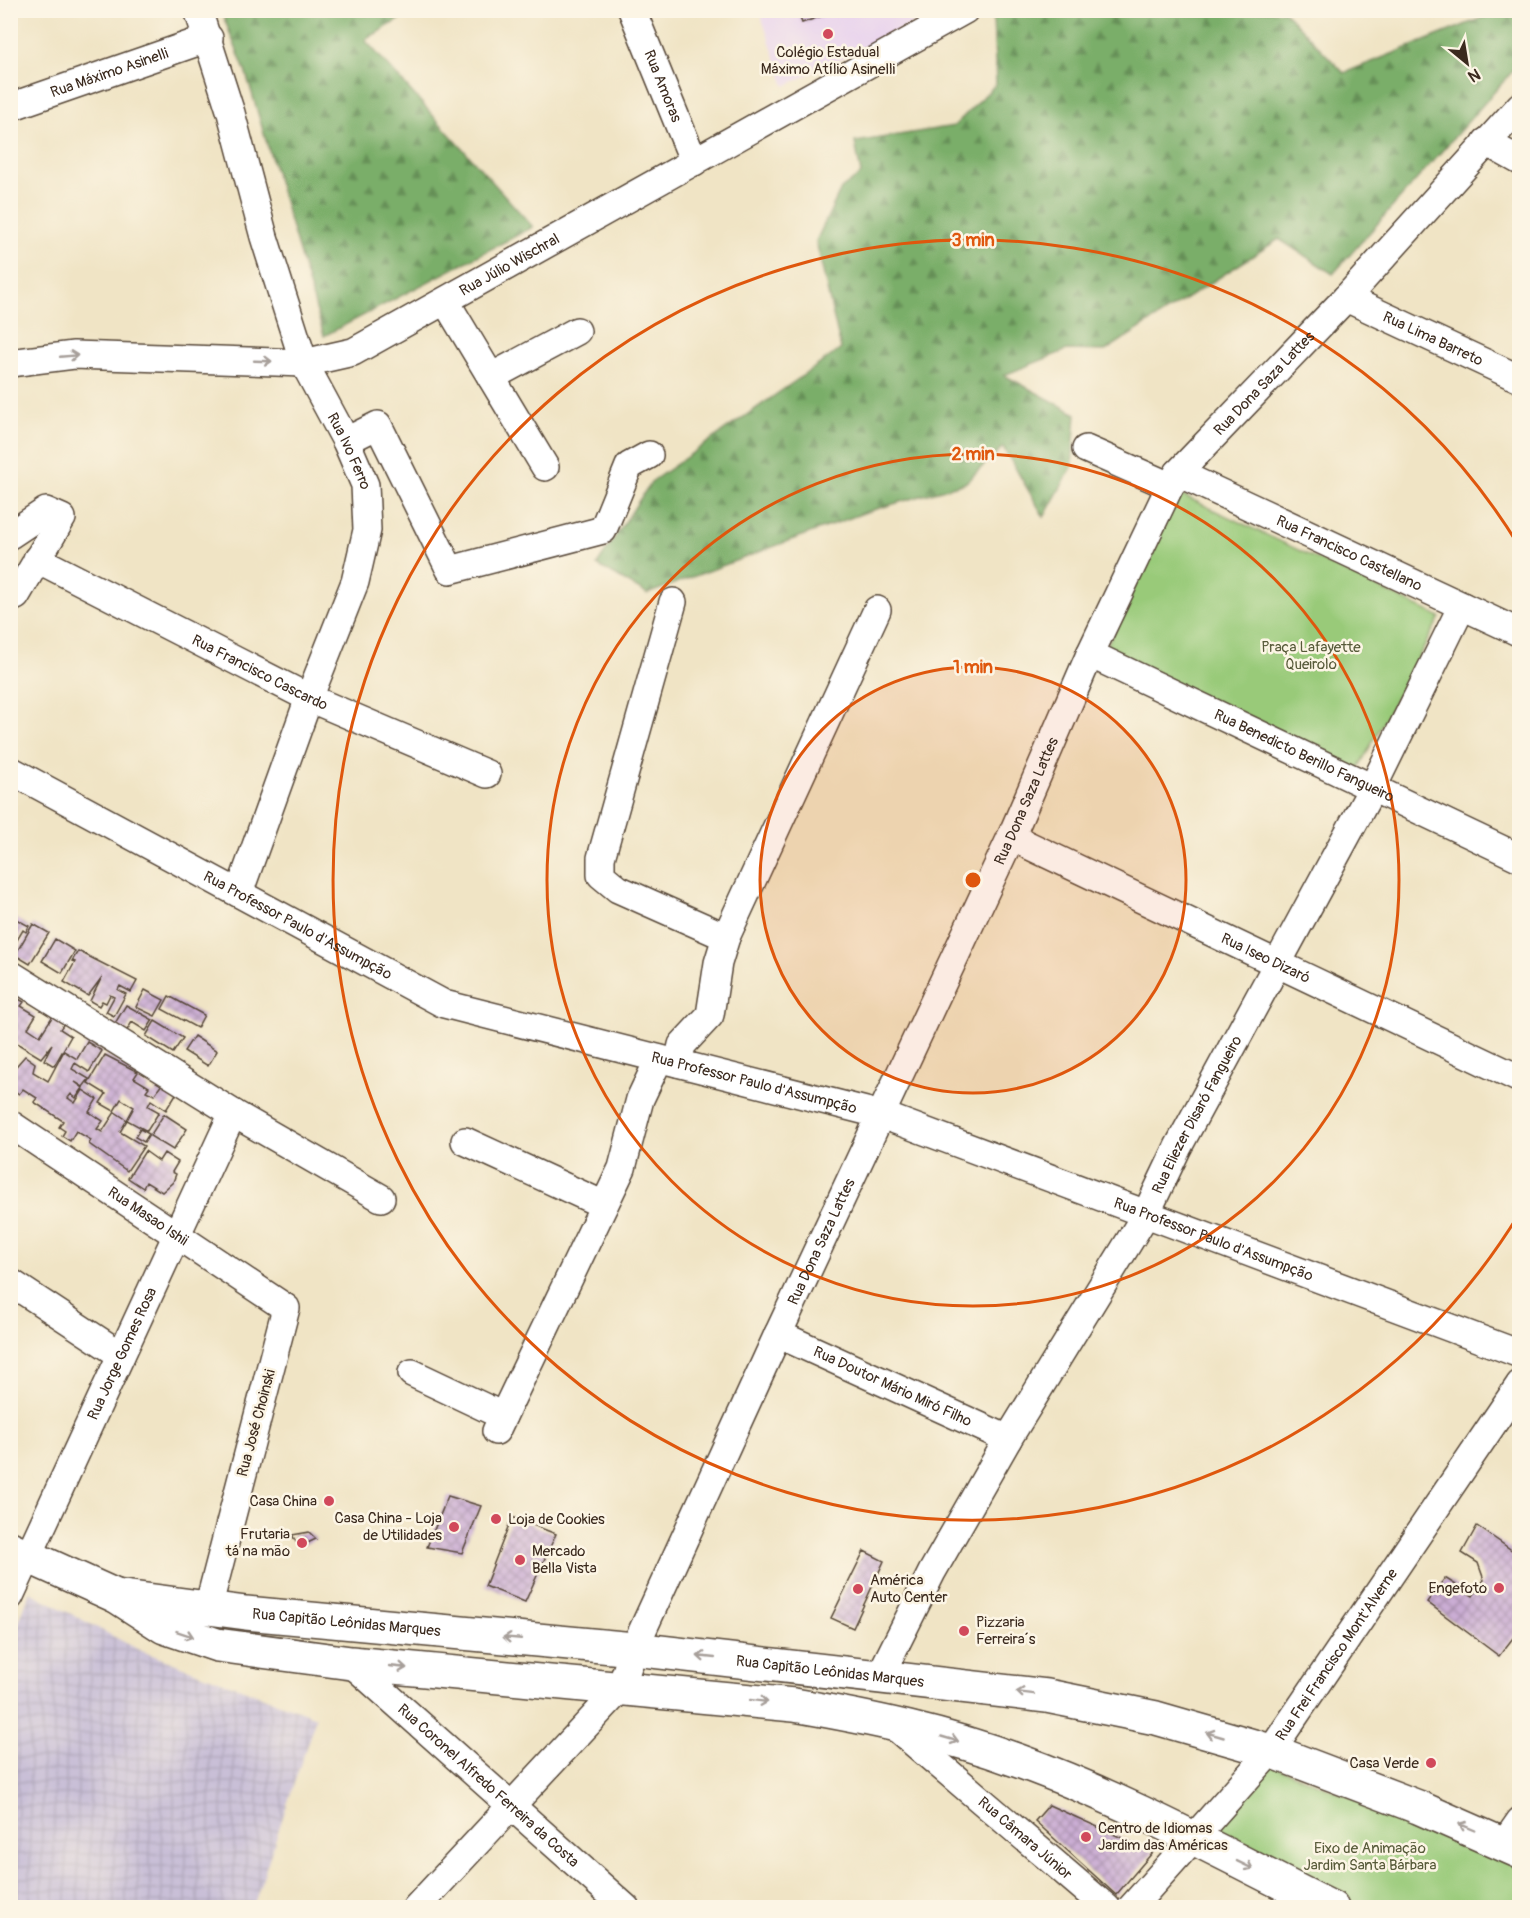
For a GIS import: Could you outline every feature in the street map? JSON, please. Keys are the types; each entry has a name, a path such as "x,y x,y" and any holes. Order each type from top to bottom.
{"main road":[{"name":"Rua Capitão Leônidas Marques","path":"20,1552 116,1596 164,1627 217,1645 351,1663 794,1705 891,1723 996,1753 1090,1790 1332,1908"},
{"name":"Rua Capitão Leônidas Marques","path":"116,1596 208,1608 634,1649 1047,1696 1108,1708 1271,1751 1408,1803 1514,1839"}],"street":[{"name":"Rua Ivo Ferro","path":"198,10 209,38 264,237 304,363 346,441 365,485 367,530 355,582 309,698 238,894"},
{"name":"Rua Amoras","path":"632,10 694,162"},
{"name":"Rua Júlio Wischral","path":"10,363 74,355 304,363 353,352 965,10"},
{"name":"Rua Máximo Asinelli","path":"10,107 209,38"},
{"name":"Rua Dona Saza Lattes","path":"620,1689 634,1649 778,1334 1011,837 1090,654 1174,480 1346,298 1520,106"},
{"path":"1486,142 1520,161"},
{"name":"Rua Lima Barreto","path":"1346,298 1520,379"},
{"path":"446,302 545,467"},
{"path":"491,377 577,331"},
{"path":"346,441 378,425 450,570 603,530 629,466 649,454"},
{"name":"Rua Francisco Castellano","path":"1086,449 1174,480 1520,633"},
{"path":"10,535 46,511 62,519 16,596 10,593"},
{"name":"Rua Francisco Cascardo","path":"37,559 309,698 487,774"},
{"path":"673,602 601,858 600,875 618,889 726,937"},
{"name":"Rua Eliezer Disaró Fangueiro","path":"880,1676 932,1572 1008,1439 1146,1214 1178,1147 1372,789 1462,606"},
{"path":"412,1372 499,1423 626,1158 640,1099 687,1037 710,1015 718,963 726,937 876,610"},
{"name":"Rua Benedicto Berillo Fangueiro","path":"1090,654 1520,858"},
{"name":"Rua Professor Paulo d'Assumpção","path":"10,770 444,1004 882,1115 1520,1354"},
{"name":"Rua Iseo Dizaró","path":"1011,837 1520,1079"},
{"path":"10,974 234,1113 381,1198"},
{"name":"Rua Jorge Gomes Rosa","path":"10,1596 20,1552 121,1355 234,1113"},
{"name":"Rua Masao Ishii","path":"10,1124 177,1233 286,1308"},
{"path":"465,1141 604,1205"},
{"path":"10,1282 121,1355"},
{"name":"Rua José Choinski","path":"208,1608 286,1308"},
{"name":"Rua Doutor Mário Miró Filho","path":"778,1334 1008,1439"},
{"name":"Rua Frei Francisco Mont'Alverne","path":"1131,1908 1271,1751 1520,1384"},
{"name":"Rua Coronel Alfredo Ferreira da Costa","path":"351,1663 626,1908"},
{"path":"416,1908 510,1804 620,1689"},
{"name":"Rua Câmara Júnior","path":"891,1723 1107,1908"},
{"name":"Rua Câmara Júnior","path":"973,1791 978,1767 996,1753"}],"shaded area":[{"name":"Colégio Estadual Máximo Atílio Asinelli","path":"759,10 938,11 785,86"},
{"path":"30,1592 139,1650 316,1717 253,1907 11,1907 11,1643"}],"green space":[{"path":"1006,10 1284,11 1344,73 1495,11 1519,11 1519,64 1333,274 1279,239 1105,351 1067,350 1004,375 1076,414 1072,467 1044,517 1003,447 965,483 866,512 647,594 597,565 651,482 841,349 816,241 841,189 861,174 855,142 954,126 996,84 993,18"},
{"path":"221,11 413,11 365,40 533,227 324,336 246,73"},
{"name":"Praça Lafayette Queirolo","path":"1178,493 1440,617 1353,778 1104,652"},
{"name":"Eixo de Animação Jardim Santa Bárbara","path":"1271,1765 1519,1865 1519,1907 1359,1907 1209,1836"}],"building":[{"path":"797,10 836,10 836,11 802,23"},
{"path":"16,919 29,926 26,932 23,930 10,952 10,928"},
{"path":"33,924 49,933 30,964 15,955"},
{"path":"55,939 75,951 62,973 42,961"},
{"path":"78,951 137,981 131,992 120,986 118,990 126,994 114,1016 106,1012 114,997 110,995 106,1003 102,1001 99,1006 90,1001 102,977 88,996 64,982"},
{"path":"145,990 164,1000 155,1016 136,1007"},
{"path":"10,994 24,1002 21,1006 36,1015 28,1028 40,1036 54,1014 65,1022 60,1029 71,1036 54,1066 44,1060 52,1044 41,1058 10,1039"},
{"path":"169,996 204,1015 197,1028 162,1009"},
{"path":"126,1005 153,1020 146,1031 132,1022 126,1032 114,1025"},
{"path":"155,1021 183,1038 173,1053 146,1036"},
{"path":"194,1036 217,1051 208,1066 184,1051"},
{"path":"87,1042 102,1051 89,1072 75,1063 72,1069 89,1079 83,1087 75,1082 83,1088 76,1098 71,1094 68,1098 75,1103 83,1090 97,1099 89,1112 103,1121 97,1129 102,1132 115,1112 127,1120 120,1132 144,1146 127,1171 89,1144 91,1140 76,1131 70,1141 62,1136 65,1131 59,1127 63,1121 34,1102 37,1098 23,1089 19,1094 10,1088 10,1073 25,1056 35,1063 33,1072 48,1081 64,1051 77,1059"},
{"path":"105,1055 138,1072 134,1078 149,1087 146,1091 154,1095 162,1084 176,1094 166,1110 151,1100 148,1106 159,1112 147,1131 127,1120 134,1107 121,1099 114,1111 100,1103 106,1094 88,1083"},
{"path":"164,1114 187,1129 173,1150 150,1136"},
{"path":"140,1129 149,1134 144,1142 135,1137"},
{"path":"145,1151 159,1161 164,1153 178,1162 172,1172 176,1174 173,1182 162,1192 146,1182 143,1188 128,1178"},
{"name":"Casa China - Loja de Utilidades","path":"448,1496 481,1506 462,1553 427,1547"},
{"name":"Mercado Bella Vista","path":"512,1517 556,1534 525,1602 485,1586"},
{"name":"Engefoto","path":"1477,1526 1520,1556 1520,1629 1499,1656 1427,1602 1445,1578 1473,1596 1484,1580 1478,1563 1462,1553"},
{"name":"Frutaria tá na mão","path":"309,1532 316,1539 299,1547 292,1535"},
{"name":"América Auto Center","path":"864,1551 884,1561 853,1628 831,1618"},
{"name":"Centro de Idiomas Jardim das Américas","path":"1049,1805 1153,1852 1116,1895 1035,1821"}],"place":[{"name":"Colégio Estadual Máximo Atílio Asinelli","path":"828,34"},
{"name":"Casa China","path":"329,1501"},
{"name":"Loja de Cookies","path":"496,1519"},
{"name":"Casa China - Loja de Utilidades","path":"454,1527"},
{"name":"Frutaria tá na mão","path":"302,1543"},
{"name":"Mercado Bella Vista","path":"520,1560"},
{"name":"Engefoto","path":"1499,1588"},
{"name":"América Auto Center","path":"858,1589"},
{"name":"Pizzaria Ferreira´s","path":"964,1631"},
{"name":"Casa Verde","path":"1431,1763"},
{"name":"Centro de Idiomas Jardim das Américas","path":"1086,1837"}]}
